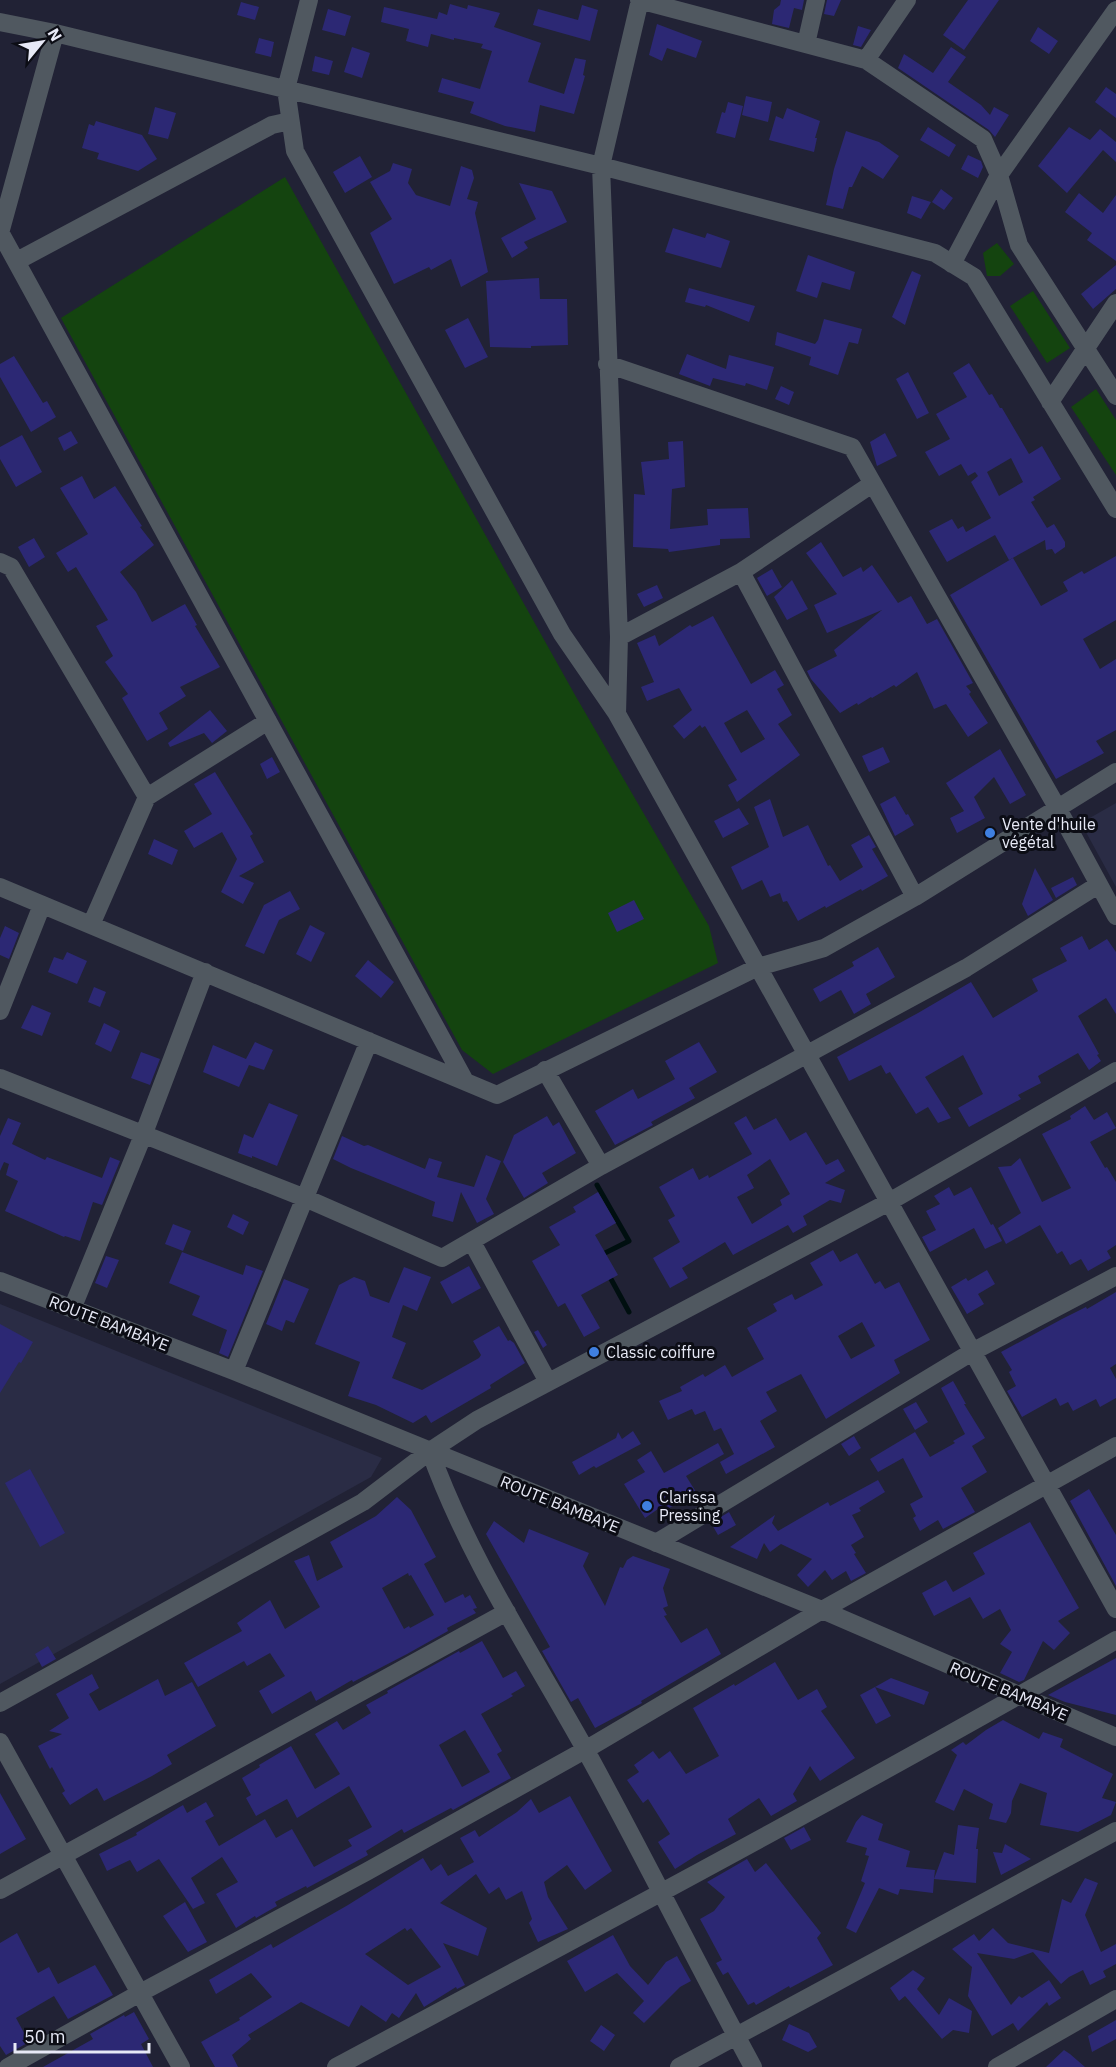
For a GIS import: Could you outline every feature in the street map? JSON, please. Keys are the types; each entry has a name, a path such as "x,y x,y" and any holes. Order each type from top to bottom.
{"street":[{"path":"309,0 286,89 295,151 562,634 617,714 1116,1610"},
{"path":"617,714 619,637 601,166 640,0 866,60 983,139 999,175 1018,245 1116,396"},
{"path":"806,44 816,0"},
{"path":"866,60 907,0"},
{"path":"952,264 999,175 1116,10"},
{"path":"0,22 54,33 601,166 935,253 974,277 1116,509"},
{"path":"54,33 0,232 465,1081"},
{"path":"17,261 272,125 290,121"},
{"path":"1050,402 1116,303"},
{"path":"607,363 852,447 1059,810 1116,916"},
{"path":"619,637 741,572 872,484"},
{"path":"0,562 10,567 147,797"},
{"path":"741,572 915,897"},
{"path":"91,925 147,797 268,721"},
{"path":"0,887 497,1095 758,968 824,948 915,897 1059,810 1116,772"},
{"path":"0,1078 305,1198 442,1258 601,1166 966,968 1098,885"},
{"path":"0,1011 42,905"},
{"path":"72,1309 144,1133 205,972"},
{"path":"234,1371 369,1041"},
{"path":"545,1071 601,1166"},
{"path":"0,1703 363,1502 430,1451 477,1420 889,1202 1116,1071"},
{"path":"472,1242 548,1382"},
{"path":"656,1543 972,1352 1116,1276"},
{"name":"ROUTE BAMBAYE","path":"0,1281 234,1371 822,1610 1116,1737"},
{"path":"8,2067 585,1750 822,1610 1116,1446"},
{"path":"430,1451 445,1493 507,1612 585,1750 753,2067"},
{"path":"0,1890 507,1612"},
{"path":"336,2067 661,1892 1116,1640"},
{"path":"0,1742 181,2067"},
{"path":"679,2067 1116,1831"},
{"path":"997,2067 1116,1999"}],"shaded area":[{"path":"1116,803 1116,887 1081,823"},
{"path":"0,1304 382,1458 371,1477 0,1684"}],"green space":[{"path":"285,177 575,695 709,926 718,963 493,1074 462,1050 61,318"},
{"path":"997,243 1014,264 1000,276 987,276 983,253"},
{"path":"1033,291 1070,348 1047,363 1010,306"},
{"path":"1096,389 1116,420 1116,475 1071,407"}],"building":[{"path":"781,0 804,0 802,10 794,8 789,28 772,24 774,10 780,5"},
{"path":"827,0 841,0 834,16 824,14"},
{"path":"968,0 999,0 964,50 943,35"},
{"path":"241,2 259,7 255,20 237,15"},
{"path":"450,4 467,9 468,5 500,13 494,27 541,43 528,82 564,94 575,58 586,60 583,75 585,76 574,114 540,105 535,132 505,126 470,113 474,102 438,92 442,78 480,89 492,51 481,48 483,44 431,34 428,47 406,41 409,29 381,22 384,7 437,19 439,12 447,15"},
{"path":"582,5 598,10 590,41 533,25 538,9 578,20"},
{"path":"328,9 351,16 345,36 322,30"},
{"path":"657,24 702,41 696,58 667,48 662,61 649,55"},
{"path":"858,26 871,30 861,47 853,45"},
{"path":"1038,27 1058,41 1049,54 1030,41"},
{"path":"259,38 274,42 271,57 255,53"},
{"path":"352,47 370,53 362,78 344,72"},
{"path":"951,47 966,57 948,82 981,105 990,115 994,107 1009,115 995,137 989,130 898,68 904,54 933,73"},
{"path":"315,56 333,61 329,75 312,71"},
{"path":"1106,87 1116,94 1116,118 1095,102"},
{"path":"746,96 772,102 768,122 742,115"},
{"path":"728,102 743,106 735,138 716,133 722,112 725,113"},
{"path":"155,107 176,113 168,139 148,134"},
{"path":"787,108 820,121 814,152 769,140 776,116 783,119"},
{"path":"96,121 142,135 157,159 138,171 97,159 99,153 82,148 89,124 94,126"},
{"path":"928,127 956,145 949,157 920,140"},
{"path":"1069,127 1090,140 1100,129 1116,142 1116,162 1103,150 1067,193 1038,166"},
{"path":"846,131 879,142 899,156 883,179 862,166 852,187 849,187 843,209 826,205"},
{"path":"968,155 981,161 983,167 978,178 961,169"},
{"path":"360,156 372,177 345,193 333,172"},
{"path":"393,163 412,169 408,183 416,195 450,206 461,166 472,170 474,178 467,199 478,202 475,213 488,272 461,287 451,259 431,270 429,267 394,284 370,233 392,219 370,182 390,171"},
{"path":"519,183 552,191 567,222 524,242 528,248 512,258 501,238 536,219"},
{"path":"941,189 953,198 944,210 932,202"},
{"path":"1079,193 1103,213 1116,195 1116,261 1087,240 1092,233 1065,212"},
{"path":"912,196 931,202 921,219 907,213"},
{"path":"673,228 705,238 707,233 730,241 721,268 665,252"},
{"path":"808,255 855,272 850,290 822,282 817,298 796,291"},
{"path":"1116,265 1116,289 1093,309 1081,294"},
{"path":"912,271 921,275 905,325 892,317"},
{"path":"539,278 540,299 567,299 568,345 531,346 531,348 490,347 486,281"},
{"path":"689,288 755,306 749,322 706,305 705,307 685,302"},
{"path":"468,318 488,357 465,368 445,330"},
{"path":"824,319 862,329 858,344 849,342 838,375 809,365 811,357 775,345 777,332 815,344"},
{"path":"687,354 726,369 729,355 774,367 767,390 746,383 745,386 713,378 710,386 679,374"},
{"path":"14,356 43,403 47,401 56,417 31,432 0,377 0,364"},
{"path":"969,363 989,395 992,394 1002,408 1029,454 1042,446 1061,479 1033,497 1035,500 1031,502 1047,528 1054,524 1065,542 1065,547 1055,554 1052,549 1046,550 1045,540 1009,560 995,535 947,562 929,531 952,519 958,529 963,526 966,532 991,518 971,482 978,476 975,472 968,476 961,464 939,476 925,452 950,439 936,414 967,397 953,373","holes":["1011,458 1023,482 999,496 987,472"]},
{"path":"908,372 929,413 917,419 896,379"},
{"path":"781,386 794,392 789,405 775,399"},
{"path":"71,431 78,443 64,451 58,438"},
{"path":"885,433 897,456 877,466 870,442"},
{"path":"22,435 42,472 16,487 0,459 0,447"},
{"path":"683,441 685,487 672,489 670,529 708,525 707,509 748,508 750,538 720,539 720,545 669,552 668,549 633,547 634,494 645,495 641,462 669,459 668,442"},
{"path":"82,476 94,499 115,486 154,545 120,572 136,592 152,622 185,604 197,625 195,626 220,667 180,687 186,696 159,713 168,729 147,741 122,698 128,694 105,662 113,656 96,626 108,620 76,567 68,572 56,553 88,534 60,488"},
{"path":"34,538 45,557 29,567 18,547"},
{"path":"821,542 843,577 861,567 863,572 872,565 898,603 911,596 927,624 937,619 973,683 966,686 971,692 969,694 988,723 968,737 946,704 934,709 917,672 896,687 894,685 840,713 807,671 837,656 834,650 882,610 827,633 814,605 837,594 806,553"},
{"path":"1116,556 1116,620 1083,639 1100,669 1116,659 1116,730 1096,741 1104,753 1056,779 950,595 1013,558 1041,606 1068,591 1063,582 1082,571 1084,574"},
{"path":"772,569 782,587 767,596 757,578"},
{"path":"792,580 808,609 787,620 774,597"},
{"path":"657,585 663,598 644,607 637,594"},
{"path":"713,616 751,684 775,670 784,685 777,689 792,715 778,724 800,755 737,802 728,785 737,780 705,726 702,728 700,725 684,739 673,726 692,710 679,688 647,701 641,687 654,682 637,643 655,635 659,646 690,625 692,627","holes":["747,710 765,739 741,753 724,723"]},
{"path":"210,710 227,731 212,743 204,733 170,747 168,743"},
{"path":"883,747 890,762 869,772 862,756"},
{"path":"1000,749 1026,795 1010,804 994,777 974,797 985,818 957,833 950,818 964,811 946,783"},
{"path":"272,757 280,772 267,779 260,764"},
{"path":"215,772 253,834 250,836 264,862 239,876 254,883 243,904 221,892 237,859 222,832 194,848 184,831 212,814 194,784"},
{"path":"895,796 914,825 895,836 880,804"},
{"path":"770,799 783,837 808,825 828,866 830,865 840,881 863,867 851,845 869,835 876,847 872,849 888,876 798,921 787,901 783,902 780,893 770,897 762,880 742,890 731,867 769,847 754,807"},
{"path":"739,808 749,824 723,838 714,821"},
{"path":"154,839 178,850 172,865 148,854"},
{"path":"1035,868 1053,900 1028,916 1022,904"},
{"path":"1073,877 1077,885 1056,898 1051,888"},
{"path":"290,891 300,909 279,920 264,954 245,946 264,905"},
{"path":"634,900 644,919 617,932 608,913"},
{"path":"310,925 325,933 311,962 296,954"},
{"path":"5,926 19,933 9,959 0,955 0,938"},
{"path":"1082,936 1089,950 1107,939 1116,952 1116,1014 1106,998 1078,1016 1101,1061 1089,1070 1078,1053 1038,1076 1041,1083 1018,1095 1021,1099 969,1127 958,1108 983,1094 963,1055 925,1077 951,1118 938,1123 928,1107 916,1114 890,1072 886,1074 881,1065 849,1081 837,1057 971,982 993,1018 1038,991 1032,979 1067,961 1060,948"},
{"path":"878,947 895,977 866,994 871,1004 854,1014 841,990 820,1002 813,989 854,966 852,962"},
{"path":"67,952 87,961 77,984 48,972 54,957 63,960"},
{"path":"368,960 394,982 381,998 355,976"},
{"path":"94,987 106,992 100,1007 88,1002"},
{"path":"32,1005 51,1013 42,1036 21,1028"},
{"path":"104,1023 120,1031 111,1052 95,1044"},
{"path":"255,1042 273,1050 264,1070 249,1065 239,1087 203,1072 213,1045 246,1059"},
{"path":"699,1042 717,1072 689,1088 695,1098 651,1122 653,1125 615,1145 595,1111 633,1089 638,1099 675,1079 665,1061"},
{"path":"141,1052 160,1059 150,1085 131,1078"},
{"path":"269,1103 298,1115 277,1166 238,1153 244,1134 253,1138"},
{"path":"1085,1106 1094,1120 1107,1112 1116,1128 1090,1142 1116,1182 1116,1245 1107,1251 1111,1258 1088,1271 1081,1259 1070,1265 1062,1251 1057,1254 1040,1225 1006,1244 998,1228 1021,1213 998,1167 1011,1166 1020,1158 1042,1202 1071,1188 1042,1134 1071,1119 1070,1116"},
{"path":"547,1116 553,1126 559,1122 576,1153 542,1173 548,1183 524,1198 503,1162 514,1135"},
{"path":"746,1116 754,1130 776,1118 790,1141 806,1132 826,1165 838,1159 845,1171 825,1183 845,1190 841,1203 830,1200 803,1216 807,1225 793,1233 788,1225 733,1255 725,1242 682,1268 688,1278 670,1288 653,1258 680,1242 668,1220 675,1216 659,1187 693,1168 699,1180 708,1175 709,1178 752,1154 734,1123","holes":["770,1159 790,1194 780,1200 782,1205 752,1224 737,1197 754,1188 747,1175"]},
{"path":"8,1118 21,1123 12,1144 45,1160 47,1157 102,1178 110,1157 120,1161 102,1205 93,1202 80,1241 64,1237 5,1211 18,1181 6,1175 9,1164 4,1162 0,1171 0,1136"},
{"path":"342,1136 425,1169 429,1158 442,1162 437,1177 474,1187 486,1155 501,1161 486,1199 494,1214 477,1223 461,1192 453,1222 432,1216 435,1202 333,1159"},
{"path":"949,1187 954,1196 971,1187 1002,1241 985,1249 974,1228 930,1252 922,1237 936,1230 926,1211 940,1204 934,1196"},
{"path":"598,1192 616,1223 595,1235 618,1275 581,1295 600,1328 584,1337 565,1303 558,1307 532,1261 560,1245 549,1227 576,1212 573,1207"},
{"path":"233,1214 249,1222 243,1235 227,1227"},
{"path":"173,1224 191,1231 183,1251 165,1244"},
{"path":"833,1250 840,1262 857,1253 875,1284 880,1281 885,1289 899,1282 930,1340 894,1360 900,1373 826,1419 801,1374 766,1392 777,1411 760,1421 775,1447 726,1474 720,1462 734,1454 721,1428 714,1431 705,1411 695,1415 692,1409 668,1420 659,1401 682,1391 680,1387 703,1374 705,1377 725,1365 732,1377 764,1359 747,1328 777,1311 773,1304 792,1294 795,1300 823,1285 810,1263","holes":["862,1322 875,1346 851,1359 838,1336"]},
{"path":"182,1252 243,1275 246,1265 263,1271 228,1357 219,1353 227,1330 192,1315 200,1296 169,1283"},
{"path":"106,1256 119,1260 107,1288 95,1283"},
{"path":"469,1266 481,1288 452,1304 440,1282"},
{"path":"404,1267 431,1277 417,1311 403,1305 392,1337 406,1343 392,1378 422,1390 479,1358 481,1355 473,1341 499,1326 508,1341 514,1343 525,1363 490,1385 491,1388 431,1423 426,1415 413,1423 376,1405 348,1396 360,1362 315,1344 339,1285 354,1277 365,1281 370,1296 389,1303"},
{"path":"987,1270 995,1284 978,1294 984,1304 967,1314 951,1287 966,1278 968,1281"},
{"path":"284,1279 309,1289 294,1323 286,1320 282,1331 266,1324"},
{"path":"1116,1292 1116,1364 1110,1368 1116,1379 1116,1398 1100,1407 1096,1399 1073,1411 1068,1402 1060,1406 1056,1398 1022,1417 1007,1391 1016,1386 1009,1372 1012,1370 1001,1352"},
{"path":"0,1324 33,1342 0,1393"},
{"path":"538,1330 547,1345 543,1348 534,1332"},
{"path":"953,1381 985,1438 972,1446 987,1472 961,1488 975,1512 943,1529 938,1520 920,1531 913,1518 916,1516 910,1504 923,1497 903,1458 878,1472 870,1459 915,1432 930,1457 955,1443 953,1441 965,1434 941,1388"},
{"path":"916,1402 928,1422 915,1430 903,1409"},
{"path":"633,1431 641,1444 579,1475 572,1462 616,1438 618,1432 622,1439"},
{"path":"854,1436 861,1448 849,1456 841,1444"},
{"path":"718,1443 724,1454 686,1476 696,1492 661,1513 658,1509 645,1518 624,1484 645,1472 637,1460 651,1451 664,1473"},
{"path":"30,1469 65,1533 40,1547 5,1483"},
{"path":"878,1480 885,1492 859,1508 861,1511 852,1515 864,1537 851,1545 866,1573 851,1581 846,1571 832,1580 825,1570 808,1587 797,1575 812,1559 781,1544 770,1552 764,1543 757,1559 730,1547 775,1515 772,1523 778,1531 828,1502 830,1506"},
{"path":"1089,1489 1116,1535 1116,1586 1070,1501"},
{"path":"397,1497 411,1510 436,1557 424,1564 445,1603 463,1594 465,1598 470,1595 477,1608 473,1609 476,1613 447,1628 448,1631 407,1654 353,1682 352,1680 316,1701 311,1691 272,1714 259,1691 285,1676 270,1653 247,1666 244,1661 198,1687 184,1663 242,1631 237,1623 270,1600 285,1629 320,1607 294,1561 309,1555 317,1581 343,1567 330,1542 376,1516","holes":["408,1573 409,1576 411,1575 434,1615 404,1629 382,1588"]},
{"path":"729,1512 736,1525 718,1535 711,1523"},
{"path":"494,1521 524,1543 529,1529 589,1553 583,1566 605,1606 620,1567 623,1568 627,1560 633,1556 670,1569 663,1588 668,1606 663,1608 667,1615 664,1616 681,1643 707,1628 721,1654 641,1701 642,1703 595,1728 578,1698 571,1702 542,1651 550,1647 486,1534"},
{"path":"1030,1522 1079,1608 1058,1621 1070,1633 1054,1650 1043,1641 1024,1680 1019,1682 1000,1673 1012,1652 1000,1644 1011,1630 1000,1609 983,1619 970,1597 934,1616 922,1593 946,1580 953,1592 985,1574 973,1553"},
{"path":"482,1641 503,1678 516,1671 525,1686 511,1694 513,1696 481,1714 502,1751 497,1754 511,1778 453,1810 451,1808 404,1833 402,1829 366,1851 368,1855 307,1888 306,1886 275,1902 277,1906 236,1928 216,1894 238,1882 222,1857 191,1878 205,1903 193,1909 159,1859 137,1872 130,1860 107,1871 99,1854 137,1835 136,1833 183,1805 187,1813 206,1802 214,1816 205,1821 219,1846 265,1819 276,1838 292,1829 314,1867 352,1846 348,1840 372,1827 349,1786 297,1818 287,1799 256,1816 246,1798 251,1795 242,1778 291,1746 315,1789 340,1774 315,1734 337,1721 343,1730 371,1713 366,1705 388,1693 387,1691 459,1651 460,1653","holes":["465,1730 490,1772 462,1787 439,1745"]},
{"path":"48,1646 56,1659 42,1667 35,1654"},
{"path":"1116,1658 1116,1715 1065,1702 1048,1695"},
{"path":"775,1662 798,1700 817,1689 827,1707 821,1711 855,1758 820,1781 810,1766 793,1794 797,1801 771,1816 759,1798 728,1819 736,1834 675,1869 658,1842 670,1834 648,1799 643,1803 627,1780 639,1772 634,1765 653,1751 659,1759 670,1751 686,1774 719,1756 693,1708"},
{"path":"92,1674 99,1688 89,1694 99,1711 158,1679 165,1696 192,1682 216,1726 167,1755 172,1764 152,1776 104,1801 97,1788 70,1805 62,1793 65,1791 52,1767 50,1769 38,1746 62,1734 49,1731 69,1718 56,1694"},
{"path":"891,1678 929,1692 924,1705 875,1687"},
{"path":"875,1687 891,1716 876,1724 860,1695"},
{"path":"1003,1720 1039,1739 1043,1732 1063,1739 1060,1747 1113,1774 1102,1798 1116,1802 1111,1815 1078,1832 1040,1825 1047,1793 1020,1783 1006,1823 989,1819 993,1804 964,1789 954,1811 935,1802 957,1755 951,1750 963,1742 966,1745"},
{"path":"0,1793 26,1839 0,1854"},
{"path":"570,1796 612,1871 585,1890 567,1865 544,1882 548,1897 568,1929 538,1942 529,1923 532,1919 522,1891 506,1900 499,1887 489,1894 476,1874 440,1903 487,1928 478,1956 443,1943 465,1985 457,1989 456,1987 424,2007 416,1993 399,2018 392,2013 386,2022 361,2005 349,2027 301,2002 248,2035 251,2039 232,2055 238,2067 215,2067 201,2042 240,2020 239,2018 272,1997 251,1973 216,1994 209,1980 271,1944 273,1948 423,1858 431,1871 441,1864 448,1876 474,1862 460,1838 475,1830 479,1837 517,1812 531,1799 539,1813","holes":["405,1928 407,1931 411,1928 441,1967 408,1985 365,1954"]},
{"path":"862,1815 883,1824 878,1840 910,1851 906,1867 935,1870 933,1893 900,1889 898,1895 879,1888 856,1933 846,1928 865,1883 861,1881 869,1856 865,1855 867,1848 846,1842"},
{"path":"958,1825 979,1828 976,1849 978,1849 976,1883 934,1879 944,1852 954,1855"},
{"path":"804,1827 811,1840 791,1850 784,1838"},
{"path":"1005,1844 1031,1859 1001,1875 993,1852 1002,1853"},
{"path":"747,1859 755,1872 766,1863 821,1933 817,1938 833,1965 756,2005 754,2002 748,2005 728,1972 723,1975 716,1963 722,1960 700,1919 714,1911 725,1897 707,1882"},
{"path":"1085,1878 1098,1883 1085,1915 1101,1952 1116,1944 1116,1964 1103,1971 1106,1977 1090,1985 1083,1970 1061,1984 1033,1952 1014,1959 977,1953 1011,2005 1019,1996 1022,1998 1049,1980 1061,1998 1049,2006 1047,2002 1018,2031 1013,2023 992,2036 968,1996 972,1967 952,1949 974,1934 979,1941 993,1928 1008,1943 1049,1953 1062,1899 1071,1903"},
{"path":"185,1902 207,1942 188,1952 163,1916"},
{"path":"17,1933 38,1973 49,1967 58,1984 95,1965 113,1995 68,2019 54,1996 16,2018 29,2042 6,2055 0,2046 0,1943"},
{"path":"613,1935 630,1966 648,1985 666,1962 677,1956 691,1981 680,1987 644,2023 633,2013 644,2001 617,1973 585,1992 567,1961"},
{"path":"913,1970 925,1978 917,1989 939,2015 949,1998 972,2011 969,2033 953,2030 942,2039 905,1996 899,2001 890,1988"},
{"path":"134,2012 149,2039 141,2044 153,2067 43,2067 93,2039 90,2034"},
{"path":"1116,2020 1116,2039 1092,2052 1088,2036"},
{"path":"789,2024 809,2033 817,2047 808,2052 782,2040"},
{"path":"601,2025 615,2035 604,2051 590,2041"},
{"path":"1064,2050 1070,2054 1085,2067 1046,2067"}],"waterway":[{"path":"597,1185 629,1241 601,1255"},
{"path":"611,1279 629,1312"}],"place":[{"name":"Vente d'huile végétal","path":"990,833"},
{"name":"Classic coiffure","path":"594,1352"},
{"name":"Clarissa Pressing","path":"647,1506"}]}
